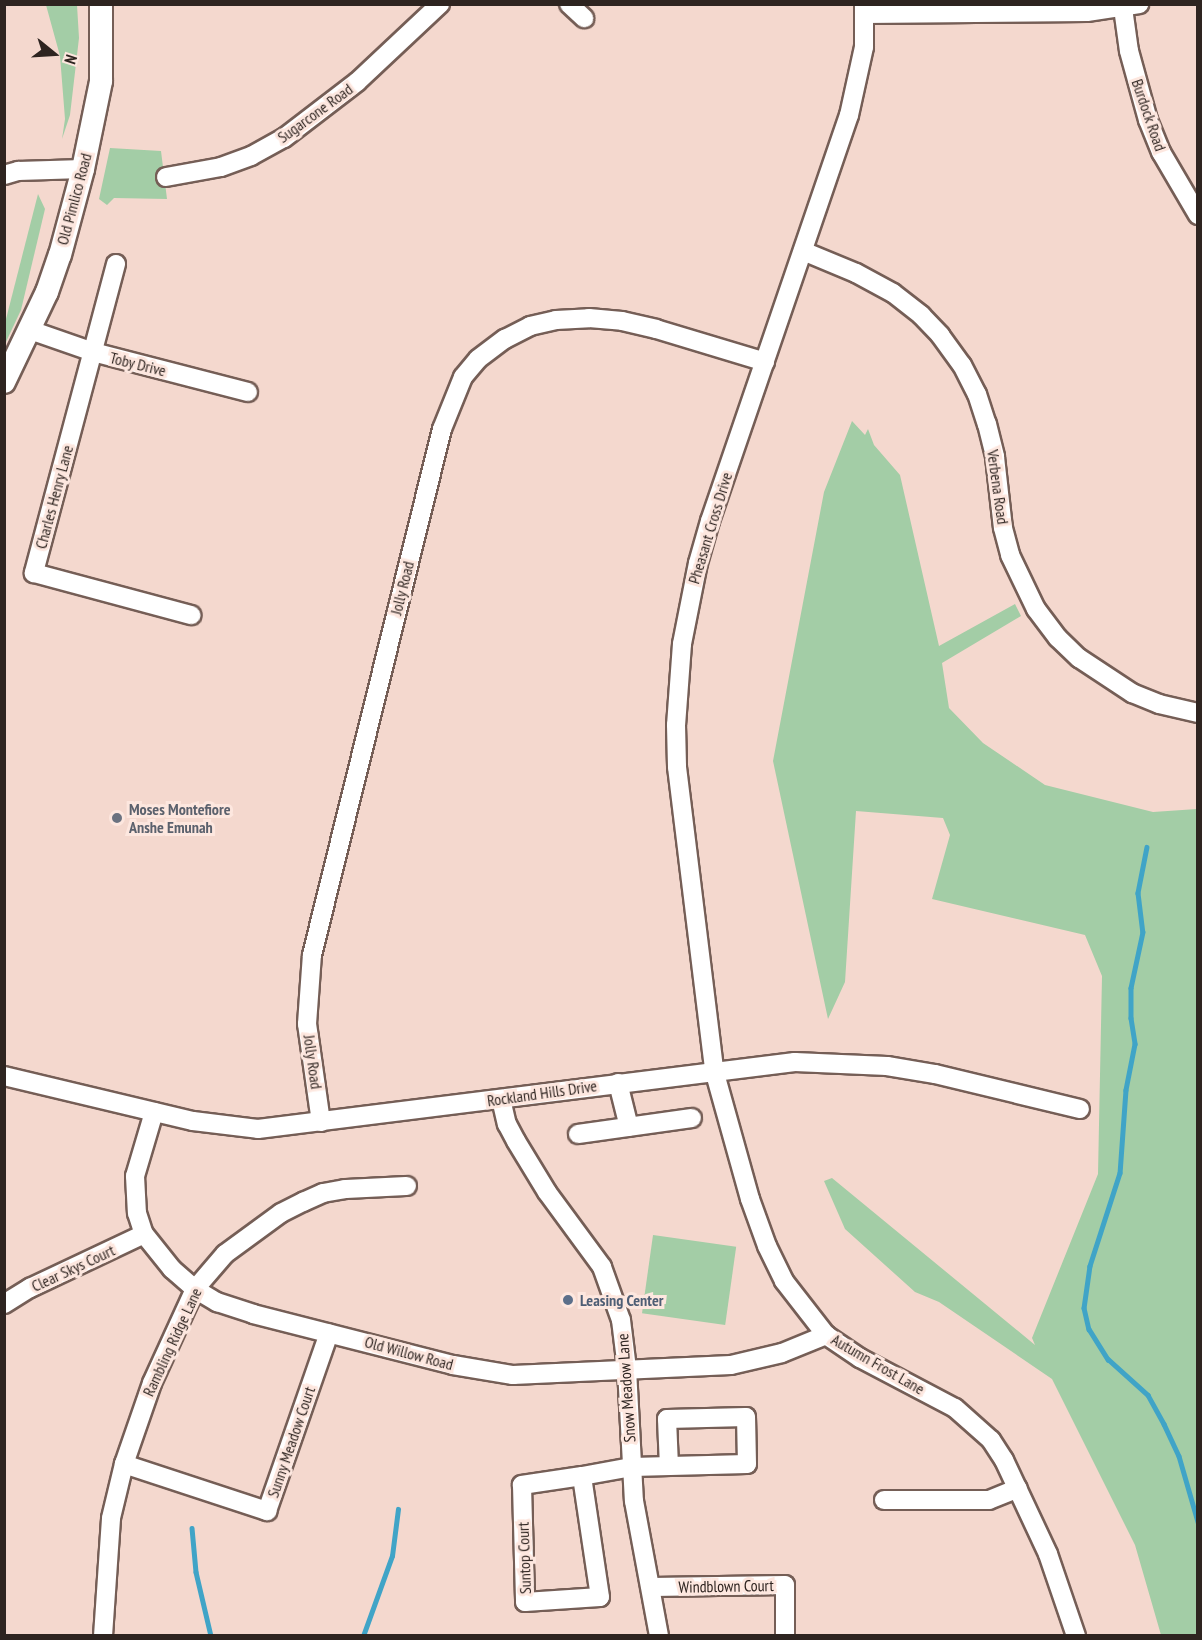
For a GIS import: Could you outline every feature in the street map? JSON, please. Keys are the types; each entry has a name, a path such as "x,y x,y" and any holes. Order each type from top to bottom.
{"street":[{"name":"Old Pimlico Road","path":"4,382 30,330 60,255 101,81 101,4"},
{"name":"Sugarcone Road","path":"166,177 220,166 251,156 284,138 357,82 440,4"},
{"path":"569,4 584,18"},
{"path":"865,9 1087,12 1131,6"},
{"name":"Burdock Road","path":"1131,6 1129,51 1148,120 1161,152 1197,215"},
{"name":"Pheasant Cross Drive","path":"714,1070 681,813 676,725 678,683 688,604 698,563 858,84 864,47 865,9"},
{"path":"4,174 18,171 82,169"},
{"name":"Verbena Road","path":"803,251 856,273 893,293 921,315 940,335 962,365 977,394 987,424 995,457 1003,528 1010,555 1036,609 1058,638 1079,658 1132,693 1159,704 1197,712"},
{"name":"Charles Henry Lane","path":"116,264 34,573 191,615"},
{"name":"Jolly Road","path":"321,1122 308,1024 312,955 442,429 463,377 478,359 505,339 530,326 556,320 589,318 622,321 656,329 765,363"},
{"name":"Toby Drive","path":"30,330 93,352 248,392"},
{"name":"Rockland Hills Drive","path":"4,1076 154,1112 227,1127 258,1129 714,1070 795,1062 886,1066 935,1074 1080,1108"},
{"name":"Autumn Frost Lane","path":"714,1070 735,1153 767,1246 784,1281 826,1335 860,1358 955,1408 974,1422 991,1440 1018,1488 1064,1592 1076,1635"},
{"path":"618,1083 629,1127"},
{"name":"Snow Meadow Lane","path":"501,1099 507,1124 516,1141 547,1192 602,1268 621,1320 627,1369 634,1502 652,1587 659,1635"},
{"name":"Old Willow Road","path":"154,1112 135,1176 137,1213 144,1234 172,1269 195,1289 217,1302 254,1314 453,1365 513,1375 750,1362 782,1353 826,1335"},
{"path":"578,1134 692,1118"},
{"name":"Rambling Ridge Lane","path":"103,1635 111,1518 124,1464 152,1383 195,1289 225,1254 281,1213 303,1202 323,1193 345,1189 407,1186"},
{"name":"Clear Skys Court","path":"4,1304 30,1288 144,1234"},
{"name":"Sunny Meadow Court","path":"124,1464 267,1511 329,1334"},
{"name":"Suntop Court","path":"582,1476 600,1597 525,1602 522,1485 632,1467 747,1464 746,1417 668,1419 669,1466"},
{"path":"884,1500 989,1500 1018,1488"},
{"name":"Windblown Court","path":"652,1587 785,1585 785,1635"}],"green space":[{"path":"46,5 77,5 79,38 70,115 62,139 65,119 60,56"},
{"path":"110,148 161,151 167,199 114,198 107,205 99,199"},
{"path":"38,194 45,209 21,310 5,344 5,323"},
{"path":"852,421 865,435 868,429 874,445 900,475 939,646 1015,604 1021,616 942,663 949,708 983,743 1045,785 1153,812 1197,809 1197,1635 1161,1635 1135,1545 1052,1379 939,1302 915,1292 845,1229 824,1181 832,1178 1035,1345 1032,1338 1098,1174 1102,976 1085,935 932,899 950,835 943,818 856,811 845,982 828,1019 773,761 824,492"},
{"path":"653,1235 736,1247 725,1325 642,1313"}],"waterway":[{"path":"1147,847 1138,893 1143,932 1131,988 1131,1018 1135,1044 1126,1090 1120,1173 1090,1266 1084,1308 1089,1329 1108,1359 1148,1395 1164,1424 1179,1456 1198,1522"},
{"path":"363,1636 392,1556 398,1509"},
{"path":"192,1528 196,1572 211,1636"}],"place":[{"name":"Moses Montefiore Anshe Emunah","path":"117,818"},
{"name":"Leasing Center","path":"568,1300"}]}
